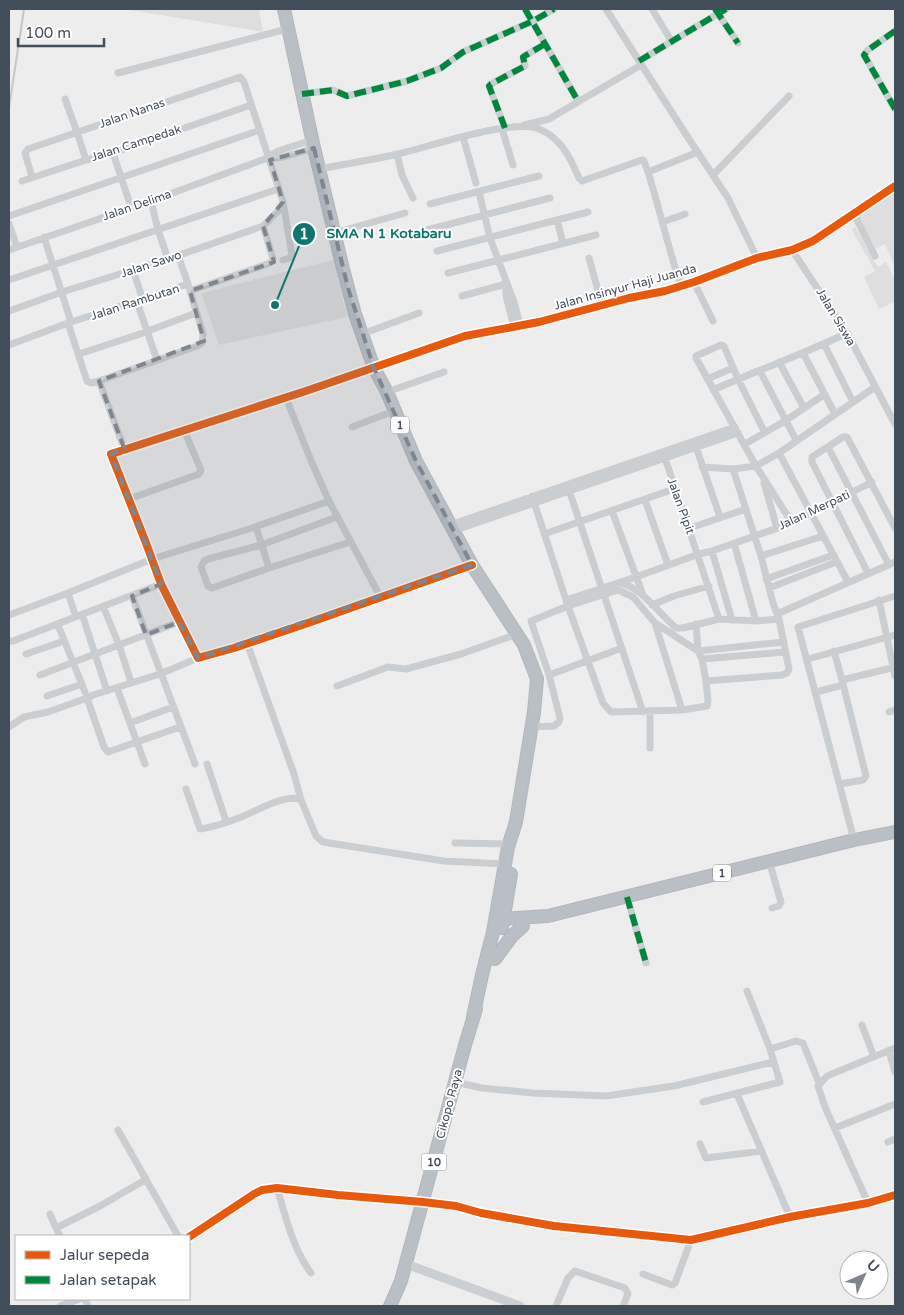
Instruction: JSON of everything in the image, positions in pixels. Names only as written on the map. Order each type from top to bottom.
[{"type":"highway","name":"1","points":[[284,9],[313,144],[348,288],[374,368],[387,392],[416,460],[451,528],[495,602],[518,634],[537,679],[532,727],[516,822],[515,848],[507,906]]},
{"type":"highway","name":"1","points":[[516,822],[505,864],[499,925],[524,922],[854,840],[895,832]]},
{"type":"highway","points":[[495,959],[524,922],[512,915],[507,906]]},
{"type":"highway","name":"10","points":[[499,925],[507,906]]},
{"type":"highway","name":"Cikopo Raya","points":[[473,1017],[495,959],[499,925]]},
{"type":"highway","name":"Cikopo Raya","points":[[394,1304],[402,1281],[473,1017],[482,975],[499,925]]},
{"type":"main road","points":[[406,1264],[520,1306]]},
{"type":"street","points":[[525,9],[578,101]]},
{"type":"street","points":[[302,94],[333,90],[347,96],[406,81],[441,68],[463,52],[533,21],[554,9]]},
{"type":"street","points":[[606,9],[732,206],[757,258]]},
{"type":"street","points":[[652,9],[672,42]]},
{"type":"street","points":[[319,169],[397,154],[463,137],[549,119],[640,63],[717,11],[726,9]]},
{"type":"street","points":[[717,11],[738,44]]},
{"type":"street","points":[[118,73],[287,29]]},
{"type":"street","points":[[895,31],[868,50],[864,55],[895,109]]},
{"type":"street","points":[[513,165],[489,88],[490,85],[525,66],[523,57],[545,44]]},
{"type":"street","name":"Jalan Nanas","points":[[32,177],[25,153],[26,150],[240,77],[244,82],[251,105]]},
{"type":"street","points":[[888,97],[895,93]]},
{"type":"street","points":[[713,175],[789,96]]},
{"type":"street","points":[[64,99],[86,160]]},
{"type":"street","points":[[251,105],[283,202],[292,256],[283,260]]},
{"type":"street","name":"Jalan Campedak","points":[[22,181],[112,153],[251,105]]},
{"type":"street","points":[[521,126],[540,130],[558,142],[566,152],[582,181],[642,160],[648,172],[663,222],[669,251],[681,286]]},
{"type":"street","points":[[9,216],[260,130]]},
{"type":"street","points":[[463,137],[476,182]]},
{"type":"street","name":"Jalan Delima","points":[[9,250],[151,202],[268,158],[313,144]]},
{"type":"street","points":[[648,172],[698,152]]},
{"type":"street","points":[[112,153],[132,207]]},
{"type":"street","points":[[397,154],[402,175],[413,198]]},
{"type":"street","points":[[430,204],[539,176]]},
{"type":"street","name":"Jalan Insinyur Haji Juanda","points":[[124,448],[286,398],[465,336],[517,326],[681,286],[757,258],[792,250],[813,241],[895,186]]},
{"type":"street","points":[[9,280],[278,189]]},
{"type":"street","points":[[479,192],[490,238],[507,285],[506,296],[517,326]]},
{"type":"street","points":[[427,230],[550,198]]},
{"type":"street","points":[[151,202],[168,259]]},
{"type":"street","name":"Jalan Sawo","points":[[9,311],[263,226],[278,211],[283,202]]},
{"type":"street","points":[[437,251],[588,212]]},
{"type":"street","points":[[334,232],[404,213]]},
{"type":"street","points":[[663,222],[684,214]]},
{"type":"street","points":[[854,214],[875,256]]},
{"type":"street","points":[[557,220],[563,243]]},
{"type":"street","points":[[9,224],[17,247]]},
{"type":"street","name":"Jalan Rambutan","points":[[9,345],[69,322],[270,264],[273,259],[263,226]]},
{"type":"street","points":[[448,273],[498,262],[596,235]]},
{"type":"street","points":[[44,237],[87,380],[91,383],[202,343],[204,334],[178,255]]},
{"type":"street","name":"Jalan Siswa","points":[[792,250],[848,333],[895,424]]},
{"type":"street","points":[[589,258],[602,306]]},
{"type":"street","points":[[132,270],[146,332],[157,360]]},
{"type":"street","points":[[694,282],[713,321]]},
{"type":"street","points":[[462,296],[507,285]]},
{"type":"street","points":[[79,354],[196,313]]},
{"type":"street","points":[[362,334],[419,313]]},
{"type":"street","points":[[713,390],[848,333]]},
{"type":"street","points":[[824,344],[854,402]]},
{"type":"street","points":[[764,432],[724,345],[698,354],[696,358],[713,390],[756,466],[792,523]]},
{"type":"street","points":[[803,353],[835,414]]},
{"type":"street","points":[[779,362],[804,408]]},
{"type":"street","points":[[707,379],[734,368]]},
{"type":"street","points":[[760,371],[796,440]]},
{"type":"street","points":[[387,392],[444,372]]},
{"type":"street","points":[[99,381],[124,448],[111,454],[161,584],[198,658]]},
{"type":"street","points":[[702,467],[733,469],[756,466],[875,387]]},
{"type":"street","points":[[745,444],[785,421],[825,394]]},
{"type":"street","points":[[286,398],[329,501],[381,598]]},
{"type":"street","points":[[352,427],[394,412]]},
{"type":"street","points":[[129,499],[199,474],[201,470],[184,430]]},
{"type":"street","points":[[451,528],[736,430]]},
{"type":"street","points":[[868,573],[812,461],[814,456],[843,437],[846,437],[872,482],[895,528]]},
{"type":"street","points":[[695,445],[720,517]]},
{"type":"street","points":[[619,582],[643,596],[676,628],[683,628],[719,619],[756,621],[778,616],[892,563],[828,447]]},
{"type":"street","points":[[779,452],[848,582]]},
{"type":"street","name":"Jalan Pipit","points":[[664,455],[719,619]]},
{"type":"street","points":[[706,680],[782,675],[787,673],[789,669],[778,616],[733,469]]},
{"type":"street","points":[[761,474],[777,528]]},
{"type":"street","name":"Jalan Merpati","points":[[549,675],[531,621],[567,603],[603,591],[619,582],[792,523],[872,482]]},
{"type":"street","points":[[568,488],[622,648],[647,712],[650,748]]},
{"type":"street","points":[[544,534],[674,489]]},
{"type":"street","points":[[533,500],[587,661],[607,709],[611,712],[647,712],[697,709],[707,706],[706,680],[702,659],[698,651],[696,624]]},
{"type":"street","points":[[645,500],[668,565]]},
{"type":"street","points":[[9,615],[152,559],[256,527],[329,501]]},
{"type":"street","points":[[690,528],[746,508]]},
{"type":"street","points":[[612,511],[643,596]]},
{"type":"street","points":[[338,517],[261,545],[204,561],[201,567],[208,586],[212,588],[350,542]]},
{"type":"street","points":[[256,527],[269,568]]},
{"type":"street","points":[[761,556],[823,536]]},
{"type":"street","points":[[734,543],[756,621]]},
{"type":"street","points":[[712,551],[732,620]]},
{"type":"street","points":[[766,579],[835,558]]},
{"type":"street","points":[[769,588],[835,558]]},
{"type":"street","points":[[47,696],[116,688],[160,674],[198,658],[381,598],[472,565]]},
{"type":"street","points":[[9,641],[14,641],[58,625],[161,584]]},
{"type":"street","points":[[652,605],[674,596],[709,586]]},
{"type":"street","points":[[603,591],[618,590],[633,597],[656,623],[698,651],[784,642]]},
{"type":"street","points":[[68,593],[96,654],[107,690]]},
{"type":"street","points":[[132,596],[172,707],[195,764]]},
{"type":"street","points":[[854,840],[808,659],[798,627],[895,596]]},
{"type":"street","points":[[879,600],[895,676]]},
{"type":"street","points":[[104,606],[131,682]]},
{"type":"street","points":[[40,675],[179,622]]},
{"type":"street","points":[[656,623],[682,710]]},
{"type":"street","points":[[58,625],[85,691],[92,718],[106,751],[110,752],[180,727]]},
{"type":"street","points":[[338,686],[388,667],[406,669],[461,654],[518,634]]},
{"type":"street","points":[[808,659],[895,635]]},
{"type":"street","points":[[26,654],[64,641]]},
{"type":"street","points":[[247,643],[294,774],[301,800],[316,836],[323,842],[437,860],[505,864]]},
{"type":"street","points":[[532,727],[554,726],[560,721],[549,675],[622,648]]},
{"type":"street","points":[[834,651],[866,776],[863,780],[840,784]]},
{"type":"street","points":[[702,659],[786,652]]},
{"type":"street","points":[[816,692],[842,682],[894,667]]},
{"type":"street","points":[[116,688],[145,764]]},
{"type":"street","points":[[9,727],[24,717],[48,712],[85,691]]},
{"type":"street","points":[[130,723],[172,707]]},
{"type":"street","points":[[207,764],[226,821]]},
{"type":"street","points":[[186,789],[198,828],[201,829],[240,818],[284,799],[297,798],[301,800]]},
{"type":"street","points":[[455,843],[509,844]]},
{"type":"street","points":[[769,861],[781,902],[779,906],[772,908]]},
{"type":"street","points":[[628,897],[646,964]]},
{"type":"street","points":[[703,1102],[779,1083],[780,1080],[770,1049],[747,991]]},
{"type":"street","points":[[862,1025],[874,1057]]},
{"type":"street","points":[[770,1049],[796,1041],[803,1043],[819,1083],[818,1090],[868,1203]]},
{"type":"street","points":[[819,1083],[826,1076],[892,1049],[895,1072]]},
{"type":"street","points":[[455,1082],[482,1088],[533,1093],[606,1096],[674,1086],[773,1062]]},
{"type":"street","points":[[737,1094],[790,1217]]},
{"type":"street","points":[[835,1128],[895,1104]]},
{"type":"street","points":[[118,1130],[177,1235]]},
{"type":"street","points":[[888,1142],[895,1139]]},
{"type":"street","points":[[700,1144],[706,1158],[762,1151]]},
{"type":"street","points":[[56,1228],[100,1206],[145,1180]]},
{"type":"street","points":[[277,1188],[295,1247],[311,1272]]},
{"type":"street","points":[[190,1235],[254,1194],[262,1190],[277,1188],[456,1206],[481,1214],[554,1226],[691,1240],[790,1217],[868,1203],[895,1195]]},
{"type":"street","points":[[50,1214],[60,1235]]},
{"type":"street","points":[[643,1274],[663,1283],[674,1284],[691,1240]]},
{"type":"street","points":[[556,1306],[568,1278],[575,1272],[625,1288],[628,1294],[623,1306]]},
{"type":"street","points":[[60,1306],[77,1300]]},
{"type":"highlighted area","points":[[314,148],[348,288],[374,368],[416,461],[472,565],[204,657],[198,658],[179,622],[146,635],[132,596],[161,584],[111,454],[124,448],[99,381],[204,341],[190,291],[274,262],[263,226],[283,202],[270,160]]},
{"type":"shaded area","points":[[124,9],[259,9],[263,32]]},
{"type":"shaded area","points":[[895,193],[895,267],[885,244],[875,249],[856,213]]},
{"type":"shaded area","points":[[855,227],[878,267],[886,262],[895,280],[895,302],[879,309],[864,277],[875,271],[852,230]]},
{"type":"shaded area","points":[[333,260],[347,317],[219,345],[201,293]]},
{"type":"railway","points":[[9,108],[24,9]]},
{"type":"marked path","points":[[525,9],[578,101]]},
{"type":"marked path","points":[[302,94],[333,90],[347,96],[407,81],[441,68],[463,52],[533,21],[554,9]]},
{"type":"marked path","points":[[715,9],[738,43]]},
{"type":"marked path","points":[[639,61],[726,9]]},
{"type":"marked path","points":[[895,31],[868,50],[864,55],[895,109]]},
{"type":"marked path","points":[[505,128],[489,86],[525,66],[523,57],[545,44]]},
{"type":"marked path","points":[[627,897],[646,963]]},
{"type":"cycle path","points":[[472,565],[308,623],[198,658],[161,584],[111,454],[306,391],[465,336],[539,322],[629,298],[665,291],[757,258],[792,250],[813,241],[895,186]]},
{"type":"cycle path","points":[[190,1236],[254,1194],[262,1190],[277,1188],[456,1206],[481,1213],[554,1226],[691,1240],[790,1217],[868,1203],[895,1195]]},
{"type":"place","name":"SMA N 1 Kotabaru","points":[[275,305]]}]
